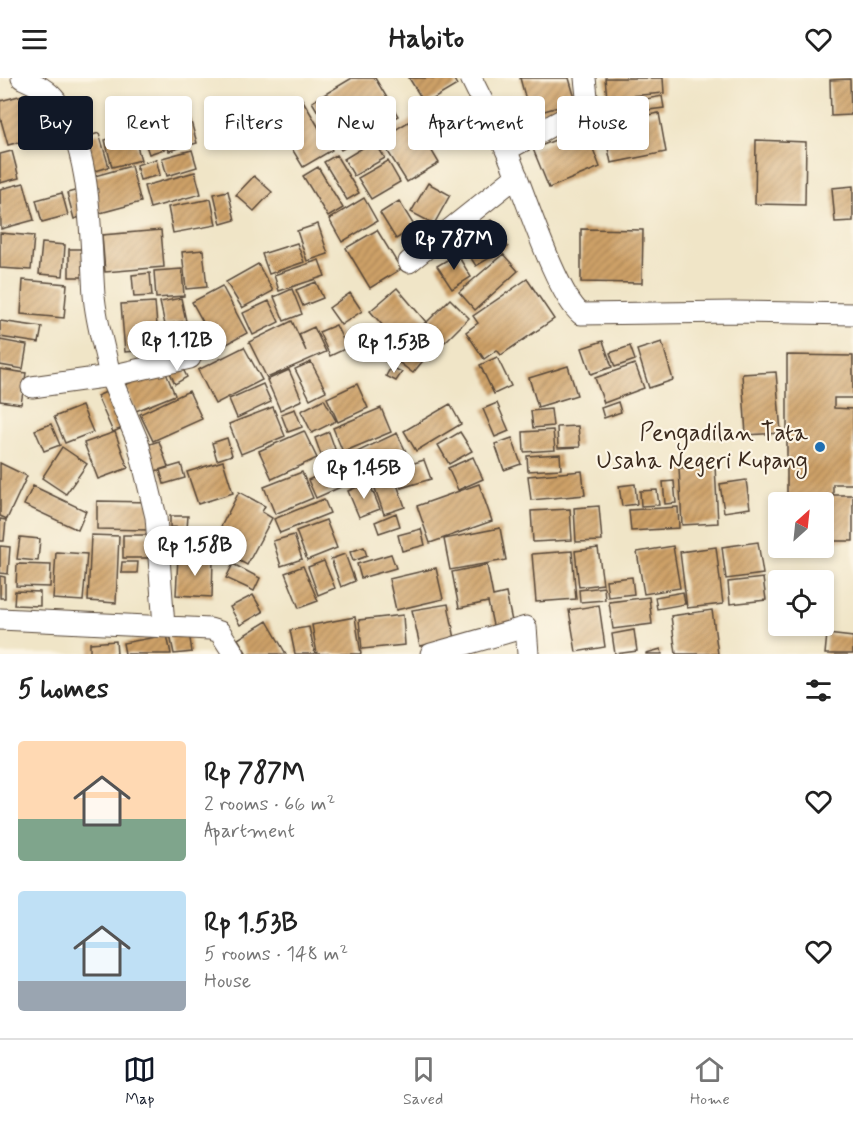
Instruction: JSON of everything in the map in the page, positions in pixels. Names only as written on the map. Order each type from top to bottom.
[{"type":"street","points":[[22,78],[39,86],[54,99],[68,119],[76,145],[90,209],[94,298],[110,376],[138,442],[156,517],[164,626]]},
{"type":"street","points":[[471,78],[480,96]]},
{"type":"street","points":[[545,129],[588,106],[585,78]]},
{"type":"street","points":[[506,150],[559,280],[573,307],[581,314],[734,312],[853,314]]},
{"type":"street","points":[[409,262],[517,176]]},
{"type":"street","points":[[32,387],[110,376],[190,358]]},
{"type":"street","points":[[0,619],[164,626],[220,632],[234,654]]},
{"type":"street","points":[[431,654],[526,627],[528,654]]},
{"type":"building","points":[[352,78],[375,78],[386,96],[322,96]]},
{"type":"building","points":[[409,78],[453,78],[457,85],[438,96],[420,96]]},
{"type":"building","points":[[520,78],[569,78],[574,96],[557,96],[557,107],[545,111],[545,96],[525,96]]},
{"type":"building","points":[[605,78],[663,78],[664,93],[607,96]]},
{"type":"building","points":[[850,79],[851,115],[831,116],[830,80]]},
{"type":"building","points":[[34,92],[35,96],[19,96]]},
{"type":"building","points":[[18,96],[18,142],[8,145],[0,117],[0,101]]},
{"type":"building","points":[[662,96],[664,108],[649,110],[649,98]]},
{"type":"building","points":[[304,102],[316,123],[316,150],[332,150],[303,167],[293,150],[304,150]]},
{"type":"building","points":[[659,113],[666,152],[611,163],[608,150],[649,150],[649,115]]},
{"type":"building","points":[[408,122],[408,150],[431,150],[439,163],[407,182],[387,150],[396,150],[396,129]]},
{"type":"building","points":[[192,125],[197,143],[192,144]]},
{"type":"building","points":[[99,133],[109,167],[92,172],[86,150],[93,150],[93,135]]},
{"type":"building","points":[[557,139],[557,150],[593,150],[600,167],[549,188],[533,150],[545,150],[545,144]]},
{"type":"building","points":[[756,140],[806,142],[805,205],[755,204]]},
{"type":"building","points":[[108,150],[138,150],[141,160],[112,167]]},
{"type":"building","points":[[148,150],[161,150],[149,154]]},
{"type":"building","points":[[192,150],[197,167],[167,176],[162,158]]},
{"type":"building","points":[[359,150],[380,150],[385,158],[354,176],[344,159]]},
{"type":"building","points":[[12,151],[19,178],[0,183],[0,154]]},
{"type":"building","points":[[336,155],[359,193],[347,200],[324,162]]},
{"type":"building","points":[[156,159],[160,175],[140,180],[136,165]]},
{"type":"building","points":[[388,161],[400,182],[371,199],[358,178]]},
{"type":"building","points":[[131,166],[141,202],[100,213],[91,177]]},
{"type":"building","points":[[318,167],[343,208],[328,217],[303,176]]},
{"type":"building","points":[[195,172],[201,194],[150,208],[144,186]]},
{"type":"building","points":[[254,176],[272,192],[254,211],[236,195]]},
{"type":"building","points":[[24,183],[34,220],[1,229],[0,189]]},
{"type":"building","points":[[428,183],[450,195],[434,224],[411,212]]},
{"type":"building","points":[[853,186],[853,221],[835,222],[832,188]]},
{"type":"building","points":[[82,189],[89,214],[74,219],[67,193]]},
{"type":"building","points":[[228,191],[235,220],[221,224],[214,194]]},
{"type":"building","points":[[62,193],[68,215],[42,222],[36,200]]},
{"type":"building","points":[[364,198],[377,221],[342,242],[329,219]]},
{"type":"building","points":[[211,199],[216,225],[173,233],[168,207]]},
{"type":"building","points":[[399,201],[415,227],[396,239],[380,213]]},
{"type":"building","points":[[491,220],[508,247],[476,266],[459,239]]},
{"type":"building","points":[[318,224],[328,254],[307,261],[297,231]]},
{"type":"building","points":[[581,229],[643,230],[642,283],[581,282]]},
{"type":"building","points":[[161,230],[164,267],[105,272],[102,235]]},
{"type":"building","points":[[377,230],[401,269],[370,288],[346,248]]},
{"type":"building","points":[[0,233],[34,236],[31,270],[0,268]]},
{"type":"building","points":[[42,243],[65,245],[63,276],[39,274]]},
{"type":"building","points":[[297,243],[304,262],[269,274],[262,254]]},
{"type":"building","points":[[69,249],[89,249],[89,277],[69,277]]},
{"type":"building","points":[[203,250],[207,287],[186,289],[182,252]]},
{"type":"building","points":[[457,254],[471,277],[452,289],[437,266]]},
{"type":"building","points":[[503,254],[518,271],[475,310],[459,292]]},
{"type":"building","points":[[319,260],[325,276],[279,291],[274,275]]},
{"type":"building","points":[[258,264],[273,291],[242,308],[226,282]]},
{"type":"building","points":[[182,269],[184,296],[156,298],[154,271]]},
{"type":"building","points":[[150,273],[152,296],[134,297],[132,275]]},
{"type":"building","points":[[527,279],[554,319],[501,355],[497,350],[484,359],[466,332],[478,323],[473,316]]},
{"type":"building","points":[[23,280],[67,284],[64,318],[21,314]]},
{"type":"building","points":[[316,282],[323,298],[303,306],[296,290]]},
{"type":"building","points":[[222,286],[247,333],[218,349],[192,302]]},
{"type":"building","points":[[397,288],[426,322],[399,344],[370,311]]},
{"type":"building","points":[[292,289],[302,314],[284,321],[274,297]]},
{"type":"building","points":[[350,293],[362,311],[341,325],[329,308]]},
{"type":"building","points":[[181,298],[186,321],[165,325],[160,302]]},
{"type":"building","points":[[450,299],[469,318],[445,342],[426,323]]},
{"type":"building","points":[[269,301],[279,322],[253,335],[243,313]]},
{"type":"building","points":[[155,302],[159,349],[125,352],[121,304]]},
{"type":"building","points":[[0,321],[42,327],[39,343],[0,337]]},
{"type":"building","points":[[292,321],[306,351],[299,334],[314,327],[326,352],[267,378],[249,342]]},
{"type":"building","points":[[336,325],[347,348],[330,356],[319,332]]},
{"type":"building","points":[[422,327],[439,341],[413,373],[396,360]]},
{"type":"building","points":[[385,336],[397,352],[385,361],[373,345]]},
{"type":"building","points":[[0,340],[27,345],[23,369],[0,365]]},
{"type":"building","points":[[603,341],[612,367],[591,374],[582,348]]},
{"type":"building","points":[[662,342],[673,380],[649,388],[637,350]]},
{"type":"building","points":[[630,346],[635,360],[615,367],[610,353]]},
{"type":"building","points":[[244,347],[262,380],[215,404],[198,370]]},
{"type":"building","name":"Pengadilan Tata Usaha Negeri Kupang","points":[[787,355],[853,356],[853,398],[834,398],[834,408],[853,409],[853,484],[833,484],[833,492],[787,492]]},
{"type":"building","points":[[497,357],[511,386],[494,394],[480,365]]},
{"type":"building","points":[[179,361],[187,377],[175,384],[167,366]]},
{"type":"building","points":[[311,362],[326,391],[310,399],[295,369]]},
{"type":"building","points":[[635,364],[644,388],[604,403],[595,378]]},
{"type":"building","points":[[568,366],[577,395],[538,407],[529,378]]},
{"type":"building","points":[[391,367],[402,372],[396,381],[386,376]]},
{"type":"building","points":[[164,368],[175,395],[136,411],[125,385]]},
{"type":"building","points":[[0,369],[26,373],[21,404],[0,401]]},
{"type":"building","points":[[289,370],[302,400],[280,410],[267,380]]},
{"type":"building","points":[[776,372],[781,433],[746,435],[742,374]]},
{"type":"building","points":[[263,384],[271,402],[237,418],[229,399]]},
{"type":"building","points":[[357,384],[368,408],[338,422],[327,398]]},
{"type":"building","points":[[113,389],[129,425],[113,432],[97,396]]},
{"type":"building","points":[[189,391],[202,419],[153,441],[140,414]]},
{"type":"building","points":[[324,399],[336,421],[312,433],[301,411]]},
{"type":"building","points":[[618,402],[621,412],[604,418],[601,408]]},
{"type":"building","points":[[497,403],[509,431],[495,437],[483,409]]},
{"type":"building","points":[[450,404],[461,424],[416,451],[404,431]]},
{"type":"building","points":[[82,406],[93,432],[65,443],[54,417]]},
{"type":"building","points":[[273,407],[285,436],[241,454],[229,424]]},
{"type":"building","points":[[381,408],[391,432],[343,452],[333,428]]},
{"type":"building","points":[[295,409],[302,427],[288,432],[281,414]]},
{"type":"building","points":[[551,409],[553,426],[533,428],[531,411]]},
{"type":"building","points":[[51,424],[60,445],[44,451],[35,430]]},
{"type":"building","points":[[578,426],[580,447],[558,448],[557,427]]},
{"type":"building","points":[[553,430],[555,450],[524,452],[523,432]]},
{"type":"building","points":[[304,431],[317,458],[272,479],[259,451]]},
{"type":"building","points":[[115,432],[128,468],[98,479],[84,443]]},
{"type":"building","points":[[329,432],[335,449],[321,455],[315,438]]},
{"type":"building","points":[[460,432],[472,451],[449,464],[438,445]]},
{"type":"building","points":[[397,433],[408,456],[351,483],[340,460]]},
{"type":"building","points":[[227,438],[232,455],[217,460],[212,443]]},
{"type":"building","points":[[512,438],[521,464],[504,470],[495,444]]},
{"type":"building","points":[[159,441],[168,467],[152,472],[144,446]]},
{"type":"building","points":[[62,447],[87,464],[66,494],[42,478]]},
{"type":"building","points":[[560,454],[561,469],[528,471],[527,456]]},
{"type":"building","points":[[473,457],[483,479],[458,490],[448,468]]},
{"type":"building","points":[[424,460],[431,479],[401,488],[395,469]]},
{"type":"building","points":[[223,461],[233,493],[198,504],[187,472]]},
{"type":"building","points":[[0,463],[27,476],[7,519],[0,516]]},
{"type":"building","points":[[181,464],[185,478],[164,484],[160,470]]},
{"type":"building","points":[[715,466],[718,523],[682,525],[679,468]]},
{"type":"building","points":[[338,467],[345,485],[316,498],[308,480]]},
{"type":"building","points":[[582,471],[585,495],[531,500],[528,476]]},
{"type":"building","points":[[302,472],[313,498],[275,514],[264,487]]},
{"type":"building","points":[[393,473],[405,507],[384,514],[372,480]]},
{"type":"building","points":[[746,480],[750,508],[724,512],[720,484]]},
{"type":"building","points":[[674,481],[676,503],[665,504],[663,482]]},
{"type":"building","points":[[369,482],[380,509],[359,517],[348,491]]},
{"type":"building","points":[[479,484],[492,521],[430,543],[417,506]]},
{"type":"building","points":[[635,484],[637,504],[622,506],[619,486]]},
{"type":"building","points":[[33,486],[86,511],[78,530],[24,505]]},
{"type":"building","points":[[657,490],[659,505],[641,506],[640,491]]},
{"type":"building","points":[[239,492],[265,506],[262,512],[272,518],[247,565],[227,554],[230,549],[214,540]]},
{"type":"building","name":"Pengadilan Tata Usaha Negeri Kupang","points":[[834,495],[853,495],[853,541],[834,541]]},
{"type":"building","points":[[324,499],[330,513],[280,533],[274,519]]},
{"type":"building","points":[[97,501],[150,502],[149,530],[97,529]]},
{"type":"building","points":[[599,506],[602,541],[576,542],[574,508]]},
{"type":"building","points":[[678,507],[679,528],[631,531],[629,510]]},
{"type":"building","points":[[570,509],[572,540],[533,542],[531,511]]},
{"type":"building","points":[[396,513],[400,526],[379,533],[375,522]]},
{"type":"building","points":[[170,516],[188,516],[187,528],[170,527]]},
{"type":"building","points":[[0,519],[6,520],[4,541],[0,541]]},
{"type":"building","points":[[326,520],[337,548],[307,560],[296,531]]},
{"type":"building","points":[[500,528],[506,560],[450,570],[444,539]]},
{"type":"building","points":[[421,529],[425,545],[402,551],[398,535]]},
{"type":"building","points":[[91,535],[119,536],[116,603],[88,601]]},
{"type":"building","points":[[123,535],[149,535],[150,558],[123,558]]},
{"type":"building","points":[[294,535],[302,559],[281,566],[273,541]]},
{"type":"building","points":[[20,537],[40,539],[38,561],[17,559]]},
{"type":"building","points":[[758,542],[763,574],[726,579],[722,547]]},
{"type":"building","points":[[0,546],[10,547],[8,574],[0,573]]},
{"type":"building","points":[[673,546],[680,588],[644,594],[637,552]]},
{"type":"building","points":[[364,547],[367,556],[353,561],[350,552]]},
{"type":"building","points":[[716,547],[723,604],[687,608],[680,552]]},
{"type":"building","points":[[598,548],[603,584],[579,587],[575,551]]},
{"type":"building","points":[[572,551],[576,599],[536,602],[532,554]]},
{"type":"building","points":[[56,552],[87,554],[83,601],[53,599]]},
{"type":"building","points":[[345,554],[355,581],[341,587],[331,559]]},
{"type":"building","points":[[391,554],[396,568],[361,578],[357,564]]},
{"type":"building","points":[[178,557],[213,559],[212,597],[176,595]]},
{"type":"building","points":[[324,561],[335,588],[318,595],[308,567]]},
{"type":"building","points":[[122,562],[138,562],[137,573],[121,573]]},
{"type":"building","points":[[17,564],[51,565],[50,587],[16,586]]},
{"type":"building","points":[[233,564],[260,578],[254,591],[226,578]]},
{"type":"building","points":[[487,565],[493,596],[506,593],[513,626],[494,630],[488,602],[459,608],[452,572]]},
{"type":"building","points":[[303,566],[318,601],[299,608],[285,573]]},
{"type":"building","points":[[436,568],[443,599],[396,610],[389,579]]},
{"type":"building","points":[[0,576],[5,577],[5,598],[0,598]]},
{"type":"building","points":[[632,577],[634,594],[608,597],[606,580]]},
{"type":"building","points":[[763,578],[766,600],[730,604],[728,582]]},
{"type":"building","points":[[604,587],[605,600],[580,602],[579,590]]},
{"type":"building","points":[[15,591],[40,592],[40,606],[14,605]]},
{"type":"building","points":[[683,592],[685,604],[657,609],[655,597]]},
{"type":"building","points":[[253,595],[263,612],[240,625],[230,607]]},
{"type":"building","points":[[649,597],[652,624],[613,629],[609,602]]},
{"type":"building","points":[[448,604],[455,639],[420,646],[412,610]]},
{"type":"building","points":[[599,605],[605,647],[576,652],[569,610]]},
{"type":"building","points":[[712,610],[718,654],[676,654],[671,616]]},
{"type":"building","points":[[403,615],[405,645],[362,649],[359,620]]},
{"type":"building","points":[[355,617],[361,654],[317,654],[312,625]]},
{"type":"building","points":[[267,621],[286,654],[247,654],[238,639]]},
{"type":"building","points":[[309,627],[315,654],[295,654],[290,630]]},
{"type":"building","points":[[634,630],[637,651],[615,654],[612,634]]},
{"type":"building","points":[[189,632],[192,652],[174,654],[170,635]]},
{"type":"building","points":[[167,635],[171,654],[125,654],[123,643]]},
{"type":"building","points":[[827,636],[853,637],[853,654],[825,654]]},
{"type":"building","points":[[116,641],[117,654],[90,654],[90,643]]},
{"type":"building","points":[[661,649],[662,654],[646,654],[646,653]]},
{"type":"place","name":"Pengadilan Tata Usaha Negeri Kupang","points":[[820,447]]}]
